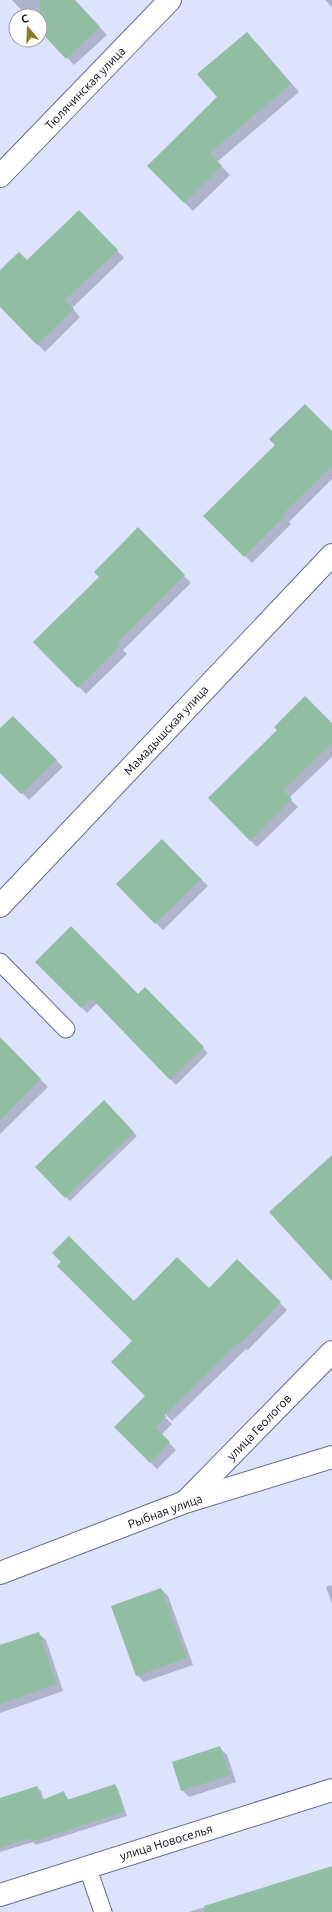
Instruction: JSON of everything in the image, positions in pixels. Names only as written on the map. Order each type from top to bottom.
[{"type":"street","name":"Тюлячинская улица","points":[[0,176],[170,0]]},
{"type":"street","name":"Мамадышская улица","points":[[0,906],[332,554]]},
{"type":"street","name":"улица Геологов","points":[[185,1502],[332,1352]]},
{"type":"street","name":"Рыбная улица","points":[[0,1573],[185,1502],[332,1457]]},
{"type":"street","name":"улица Новоселья","points":[[0,1895],[87,1866],[332,1790]]},
{"type":"lane","points":[[0,962],[66,1030]]},
{"type":"lane","points":[[87,1866],[103,1912]]},
{"type":"building","points":[[40,0],[75,0],[100,27],[66,59],[48,40],[48,8],[40,8]]},
{"type":"building","points":[[247,32],[291,84],[210,153],[222,166],[184,203],[147,166],[217,97],[197,74]]},
{"type":"building","points":[[79,210],[118,250],[65,300],[74,309],[37,345],[0,307],[0,270],[19,252],[27,260]]},
{"type":"building","points":[[305,404],[332,431],[332,466],[283,514],[285,516],[244,557],[203,516],[275,445],[269,439]]},
{"type":"building","points":[[138,527],[185,575],[117,643],[120,646],[78,688],[33,642],[99,577],[94,572]]},
{"type":"building","points":[[305,696],[332,723],[332,743],[283,791],[292,799],[250,841],[208,798],[277,730],[274,727]]},
{"type":"building","points":[[13,716],[57,760],[21,794],[0,773],[0,728]]},
{"type":"building","points":[[162,839],[201,879],[155,924],[116,884]]},
{"type":"building","points":[[71,926],[138,994],[145,987],[204,1047],[170,1080],[91,998],[81,1008],[35,962]]},
{"type":"building","points":[[0,1037],[41,1079],[0,1121]]},
{"type":"building","points":[[104,1100],[134,1132],[65,1198],[35,1167]]},
{"type":"building","points":[[332,1155],[332,1281],[269,1212]]},
{"type":"building","points":[[69,1236],[134,1301],[177,1257],[209,1288],[237,1259],[281,1302],[240,1344],[239,1342],[165,1415],[166,1417],[155,1427],[170,1442],[150,1463],[114,1427],[145,1396],[111,1362],[132,1341],[57,1266],[61,1262],[52,1253]]},
{"type":"building","points":[[161,1588],[187,1658],[136,1676],[111,1606]]},
{"type":"building","points":[[39,1632],[57,1684],[0,1704],[0,1645]]},
{"type":"building","points":[[220,1746],[230,1775],[181,1791],[172,1762]]},
{"type":"building","points":[[115,1784],[124,1812],[31,1842],[30,1838],[0,1848],[0,1798],[37,1786],[42,1800],[64,1791],[67,1800]]},
{"type":"building","points":[[332,1866],[332,1912],[205,1912],[204,1906]]}]
